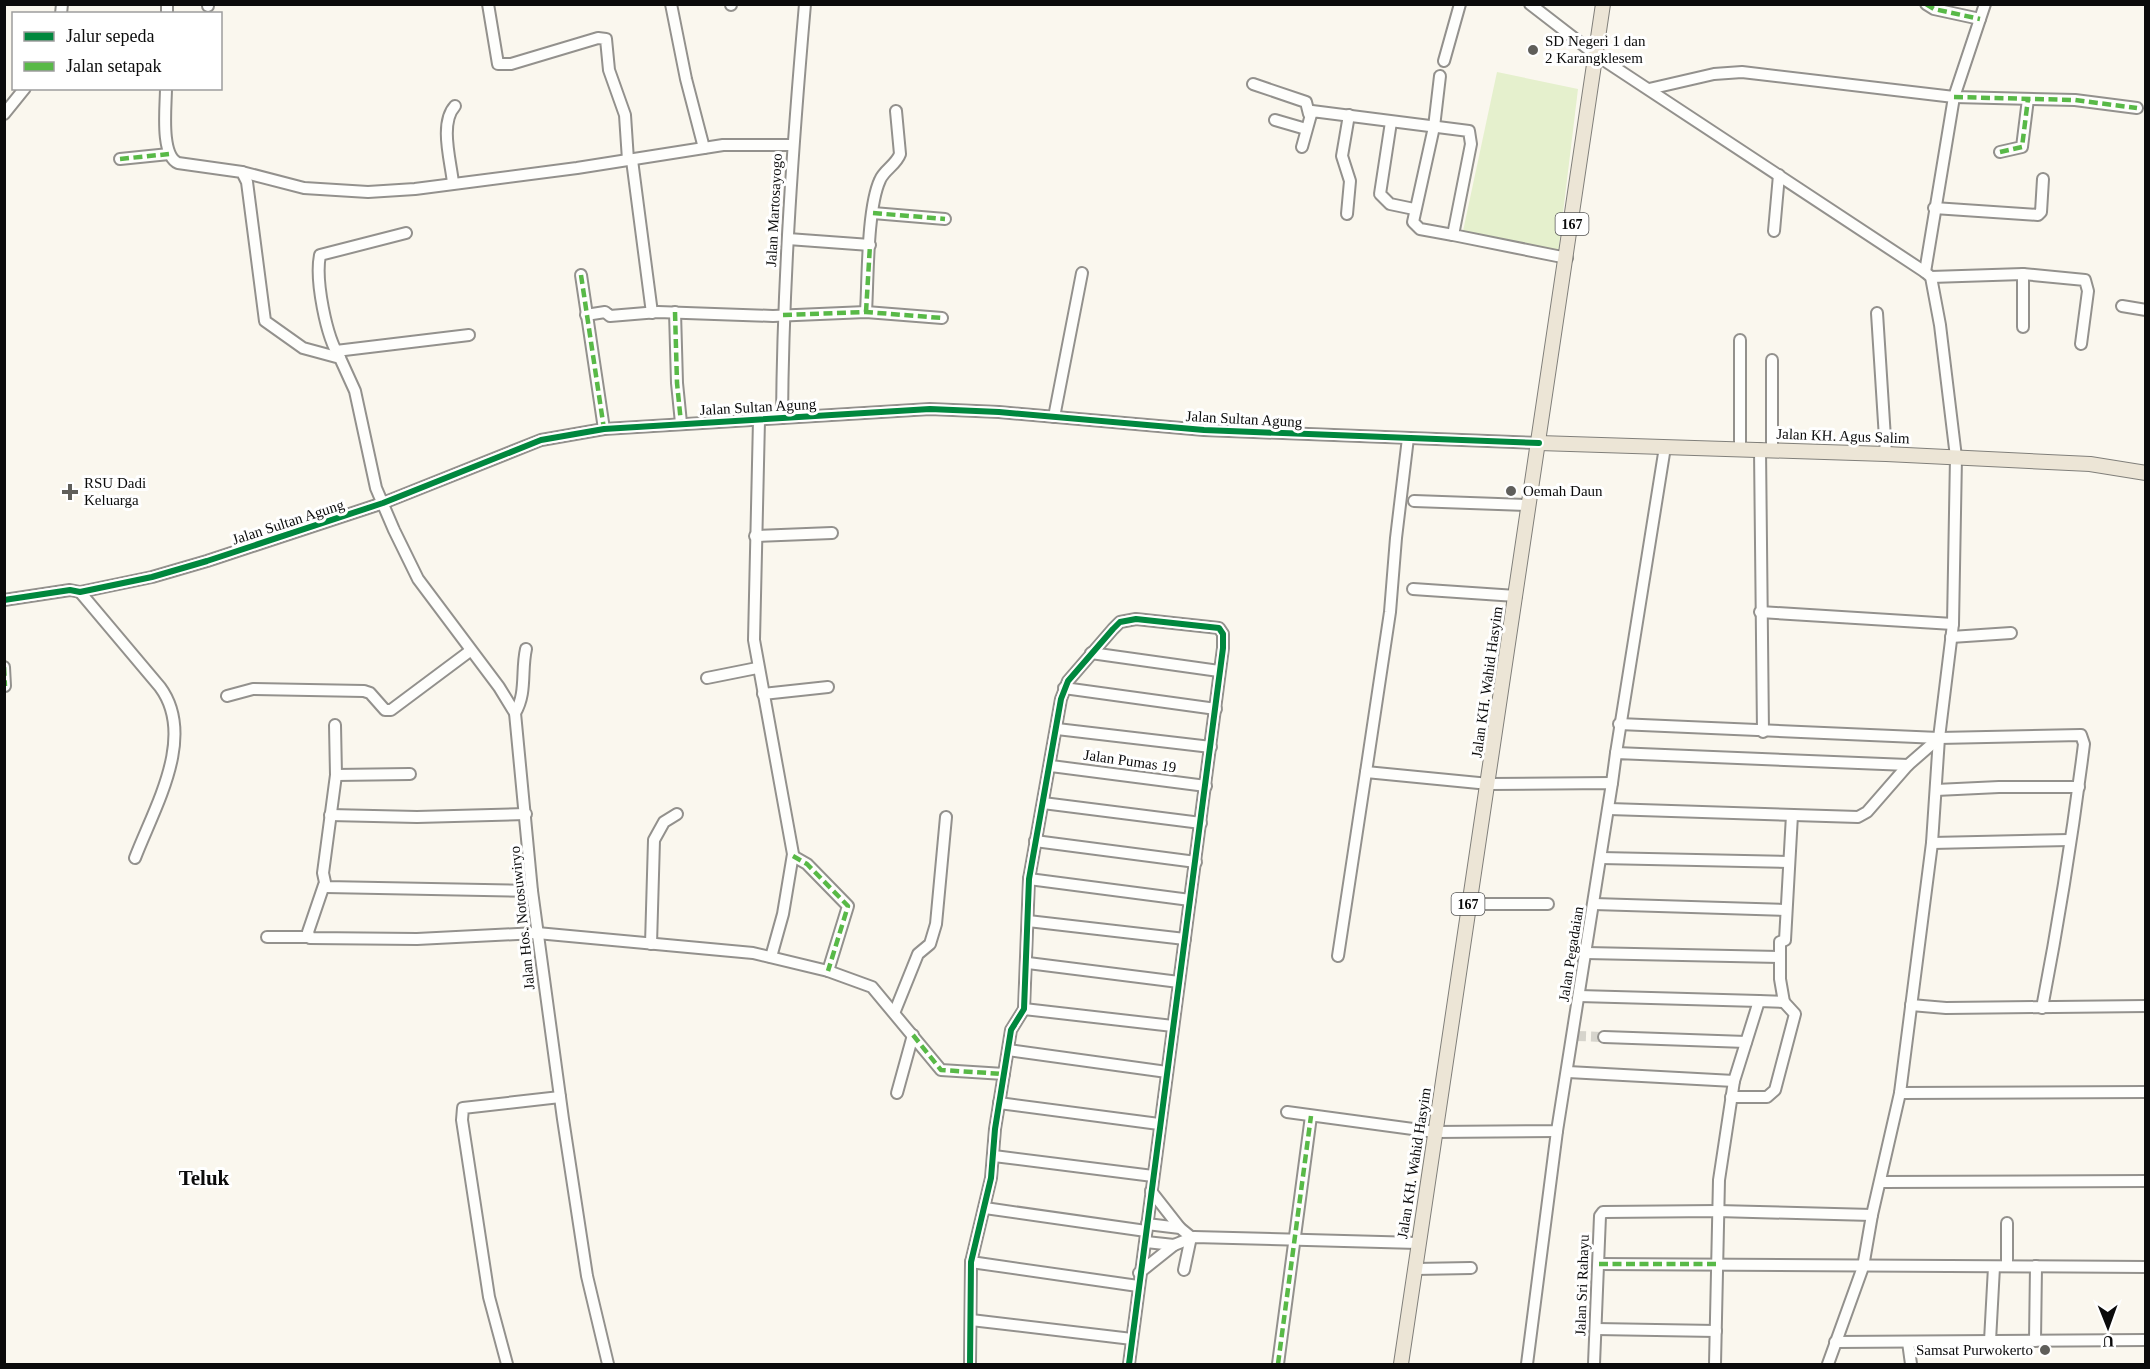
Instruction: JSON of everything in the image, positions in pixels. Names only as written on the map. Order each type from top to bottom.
[{"type":"main road","name":"Jalan KH. Wahid Hasyim","points":[[1401,1365],[1603,4]]},
{"type":"main road","name":"Jalan KH. Agus Salim","points":[[1539,443],[1956,457],[2090,464],[2145,472]]},
{"type":"street","points":[[488,4],[496,63],[498,64],[511,64],[598,38],[606,39],[609,70],[625,115],[652,313]]},
{"type":"street","points":[[671,4],[691,102],[704,148]]},
{"type":"street","name":"Jalan Martosayogo","points":[[782,418],[783,315],[792,145],[805,4]]},
{"type":"street","points":[[1444,61],[1460,4]]},
{"type":"street","points":[[1530,4],[1596,55],[1928,274],[2023,274],[2085,280],[2088,291],[2081,344]]},
{"type":"street","points":[[1926,4],[1934,9],[1980,19]]},
{"type":"street","points":[[1828,1365],[1863,1267],[1891,1125],[1900,1093],[1932,843],[1939,742],[1953,624],[1956,457],[1928,274],[1934,208],[1954,98],[1985,4]]},
{"type":"street","points":[[1649,89],[1714,74],[1742,72],[1954,98],[2075,100],[2138,108]]},
{"type":"street","points":[[1440,76],[1434,127],[1414,209],[1413,222],[1416,226],[1453,235],[1567,258]]},
{"type":"street","points":[[1253,84],[1306,102],[1309,114],[1302,147]]},
{"type":"street","points":[[4,114],[23,90]]},
{"type":"street","points":[[166,90],[166,142],[173,161],[242,172],[286,184],[350,193],[415,189],[704,148],[750,144],[792,145]]},
{"type":"street","points":[[2000,152],[2022,147],[2028,99]]},
{"type":"street","points":[[453,183],[448,128],[450,111],[455,106]]},
{"type":"street","points":[[866,312],[873,213],[880,179],[900,154],[896,111]]},
{"type":"street","points":[[1309,114],[1317,111],[1466,130],[1472,135],[1453,235]]},
{"type":"street","points":[[1347,214],[1350,181],[1341,156],[1349,115]]},
{"type":"street","points":[[1275,120],[1306,129]]},
{"type":"street","points":[[1391,122],[1380,194],[1390,204],[1414,209]]},
{"type":"street","points":[[120,159],[169,154]]},
{"type":"street","points":[[242,172],[247,183],[265,321],[303,348],[338,355],[469,335]]},
{"type":"street","points":[[1774,231],[1779,175]]},
{"type":"street","points":[[1934,208],[2038,215],[2042,212],[2043,179]]},
{"type":"street","points":[[873,213],[945,219]]},
{"type":"street","name":"Jalan Hos. Notosuwiryo","points":[[406,232],[320,255],[320,283],[330,337],[355,392],[376,488],[383,504],[418,579],[470,651],[500,687],[515,713],[532,891],[560,1097],[587,1276],[608,1365]]},
{"type":"street","points":[[788,239],[870,245]]},
{"type":"street","points":[[1054,417],[1082,273]]},
{"type":"street","points":[[2023,274],[2023,327]]},
{"type":"street","points":[[581,275],[604,429]]},
{"type":"street","points":[[2122,306],[2145,310]]},
{"type":"street","points":[[586,315],[605,312],[610,316],[675,312],[783,315],[866,312],[942,318]]},
{"type":"street","points":[[675,312],[677,383],[681,423]]},
{"type":"street","points":[[1877,313],[1886,454]]},
{"type":"street","points":[[1740,340],[1740,448]]},
{"type":"street","points":[[1763,732],[1760,612],[1772,360]]},
{"type":"street","name":"Jalan Sultan Agung","points":[[4,600],[70,590],[80,592],[163,574],[383,504],[541,440],[604,429],[930,409],[1204,430],[1539,443]]},
{"type":"street","points":[[759,420],[754,640],[757,668],[793,856],[783,914],[771,957]]},
{"type":"street","points":[[1338,956],[1390,612],[1408,438]]},
{"type":"street","name":"Jalan Pegadaian","points":[[1527,1365],[1557,1131],[1575,1036],[1579,996],[1609,809],[1619,724],[1665,447]]},
{"type":"street","points":[[1414,501],[1528,505]]},
{"type":"street","points":[[755,536],[832,533]]},
{"type":"street","points":[[1413,589],[1516,596]]},
{"type":"street","points":[[80,592],[160,687],[169,699],[172,710],[174,744],[170,768],[135,858]]},
{"type":"street","points":[[1760,612],[1953,624]]},
{"type":"street","points":[[970,1365],[971,1262],[985,1208],[1011,1030],[1024,1009],[1028,963],[1029,879],[1064,688],[1091,654],[1124,620],[1214,627],[1221,630],[1222,634],[1216,709],[1159,1124],[1129,1365]]},
{"type":"street","points":[[1951,637],[2011,633]]},
{"type":"street","points":[[515,713],[523,695],[523,664],[526,649]]},
{"type":"street","points":[[227,696],[253,689],[364,691],[370,693],[385,710],[391,710],[470,651]]},
{"type":"street","points":[[1091,654],[1219,671]]},
{"type":"street","points":[[4,667],[5,686]]},
{"type":"street","points":[[707,678],[757,668]]},
{"type":"street","points":[[763,694],[828,687]]},
{"type":"street","points":[[1064,688],[1216,709]]},
{"type":"street","points":[[308,937],[324,885],[336,775],[335,724]]},
{"type":"street","points":[[1619,724],[1939,742],[2081,735],[2084,744],[2079,787],[2069,840],[2062,903],[2042,1008]]},
{"type":"street","points":[[1057,729],[1211,747]]},
{"type":"street","points":[[1609,809],[1850,817],[1863,815],[1908,765],[1939,742]]},
{"type":"street","points":[[1616,753],[1908,765]]},
{"type":"street","name":"Jalan Pumas 19","points":[[1051,766],[1206,786]]},
{"type":"street","points":[[1366,772],[1489,784],[1612,783]]},
{"type":"street","points":[[336,775],[410,774]]},
{"type":"street","points":[[1936,790],[2079,787]]},
{"type":"street","points":[[1043,803],[1201,823]]},
{"type":"street","points":[[330,815],[417,817],[526,814]]},
{"type":"street","points":[[651,944],[654,840],[664,822],[677,814]]},
{"type":"street","points":[[1731,1097],[1767,1097],[1775,1090],[1795,1014],[1784,1002],[1779,957],[1780,942],[1785,940],[1792,814]]},
{"type":"street","points":[[895,1011],[918,954],[930,944],[936,924],[946,817]]},
{"type":"street","points":[[1932,843],[2069,840]]},
{"type":"street","points":[[1035,841],[1196,862]]},
{"type":"street","points":[[793,856],[807,864],[848,906],[828,971]]},
{"type":"street","points":[[1601,858],[1789,862]]},
{"type":"street","points":[[1029,879],[1190,900]]},
{"type":"street","points":[[324,885],[332,889],[532,891]]},
{"type":"street","points":[[1468,904],[1548,904]]},
{"type":"street","points":[[1594,904],[1786,910]]},
{"type":"street","points":[[1028,921],[1185,939]]},
{"type":"street","points":[[267,937],[417,939],[537,933],[743,951],[828,971],[872,987],[895,1011],[941,1070],[1004,1074]]},
{"type":"street","points":[[1586,953],[1779,957]]},
{"type":"street","points":[[1028,963],[1179,982]]},
{"type":"street","points":[[1579,996],[1784,1002]]},
{"type":"street","points":[[1715,1365],[1717,1211],[1731,1097],[1760,1000]]},
{"type":"street","points":[[1911,1005],[2042,1008],[2145,1006]]},
{"type":"street","points":[[1024,1009],[1173,1026]]},
{"type":"street","points":[[897,1093],[913,1035]]},
{"type":"street","points":[[1604,1037],[1746,1042]]},
{"type":"street","points":[[1008,1050],[1167,1072]]},
{"type":"street","points":[[1568,1072],[1734,1081]]},
{"type":"street","points":[[1900,1093],[2145,1092]]},
{"type":"street","points":[[507,1365],[489,1297],[462,1120],[463,1108],[560,1097]]},
{"type":"street","points":[[999,1103],[1159,1124]]},
{"type":"street","points":[[1287,1112],[1435,1132],[1557,1131]]},
{"type":"street","points":[[1278,1365],[1311,1116]]},
{"type":"street","points":[[993,1156],[1153,1176]]},
{"type":"street","points":[[1881,1182],[2145,1181]]},
{"type":"street","points":[[1151,1191],[1180,1228],[1191,1237]]},
{"type":"street","points":[[985,1208],[1147,1228],[1180,1228]]},
{"type":"street","points":[[1717,1211],[1872,1215]]},
{"type":"street","name":"Jalan Sri Rahayu","points":[[1594,1365],[1600,1216],[1607,1212],[1717,1211]]},
{"type":"street","points":[[2007,1223],[2007,1266]]},
{"type":"street","points":[[1184,1270],[1191,1237]]},
{"type":"street","points":[[1140,1273],[1174,1245],[1191,1237],[1418,1243]]},
{"type":"street","points":[[1146,1242],[1174,1245]]},
{"type":"street","points":[[971,1262],[1138,1286]]},
{"type":"street","points":[[1599,1264],[2145,1267]]},
{"type":"street","points":[[2035,1341],[2036,1266]]},
{"type":"street","points":[[1990,1341],[1994,1267]]},
{"type":"street","points":[[1414,1269],[1471,1268]]},
{"type":"street","points":[[971,1320],[1132,1339]]},
{"type":"street","points":[[1596,1329],[1716,1331]]},
{"type":"street","points":[[1835,1342],[2145,1340]]},
{"type":"street","points":[[1908,1342],[1911,1365]]},
{"type":"green space","points":[[1497,72],[1578,89],[1558,254],[1463,231]]},
{"type":"tunnel","points":[[1576,1036],[1604,1037]]},
{"type":"marked path","points":[[1926,4],[1934,9],[1980,19]]},
{"type":"marked path","points":[[1954,97],[2075,100],[2137,108]]},
{"type":"marked path","points":[[2000,152],[2022,147],[2028,99]]},
{"type":"marked path","points":[[120,159],[169,154]]},
{"type":"marked path","points":[[873,213],[945,219]]},
{"type":"marked path","points":[[866,312],[870,245]]},
{"type":"marked path","points":[[581,275],[604,429]]},
{"type":"marked path","points":[[675,312],[677,383],[681,423]]},
{"type":"marked path","points":[[783,315],[866,312],[942,318]]},
{"type":"marked path","points":[[4,667],[5,686]]},
{"type":"marked path","points":[[793,856],[807,864],[848,906],[828,971]]},
{"type":"marked path","points":[[913,1035],[941,1070],[1004,1074]]},
{"type":"marked path","points":[[1278,1364],[1311,1116]]},
{"type":"marked path","points":[[1599,1264],[1716,1264]]},
{"type":"cycle path","points":[[4,600],[70,590],[80,592],[152,577],[383,503],[541,440],[604,429],[930,409],[999,412],[1204,430],[1539,443]]},
{"type":"cycle path","points":[[970,1364],[971,1262],[991,1178],[995,1129],[1011,1030],[1024,1009],[1029,879],[1061,699],[1068,681],[1113,629],[1120,622],[1136,619],[1219,628],[1223,634],[1223,648],[1129,1364]]},
{"type":"place","name":"SD Negeri 1 dan 2 Karangklesem","points":[[1533,50]]},
{"type":"place","name":"Oemah Daun","points":[[1511,491]]},
{"type":"place","name":"RSU Dadi Keluarga","points":[[70,492]]},
{"type":"place","name":"Samsat Purwokerto","points":[[2045,1350]]},
{"type":"district","name":"Teluk","points":[[204,1178]]}]
